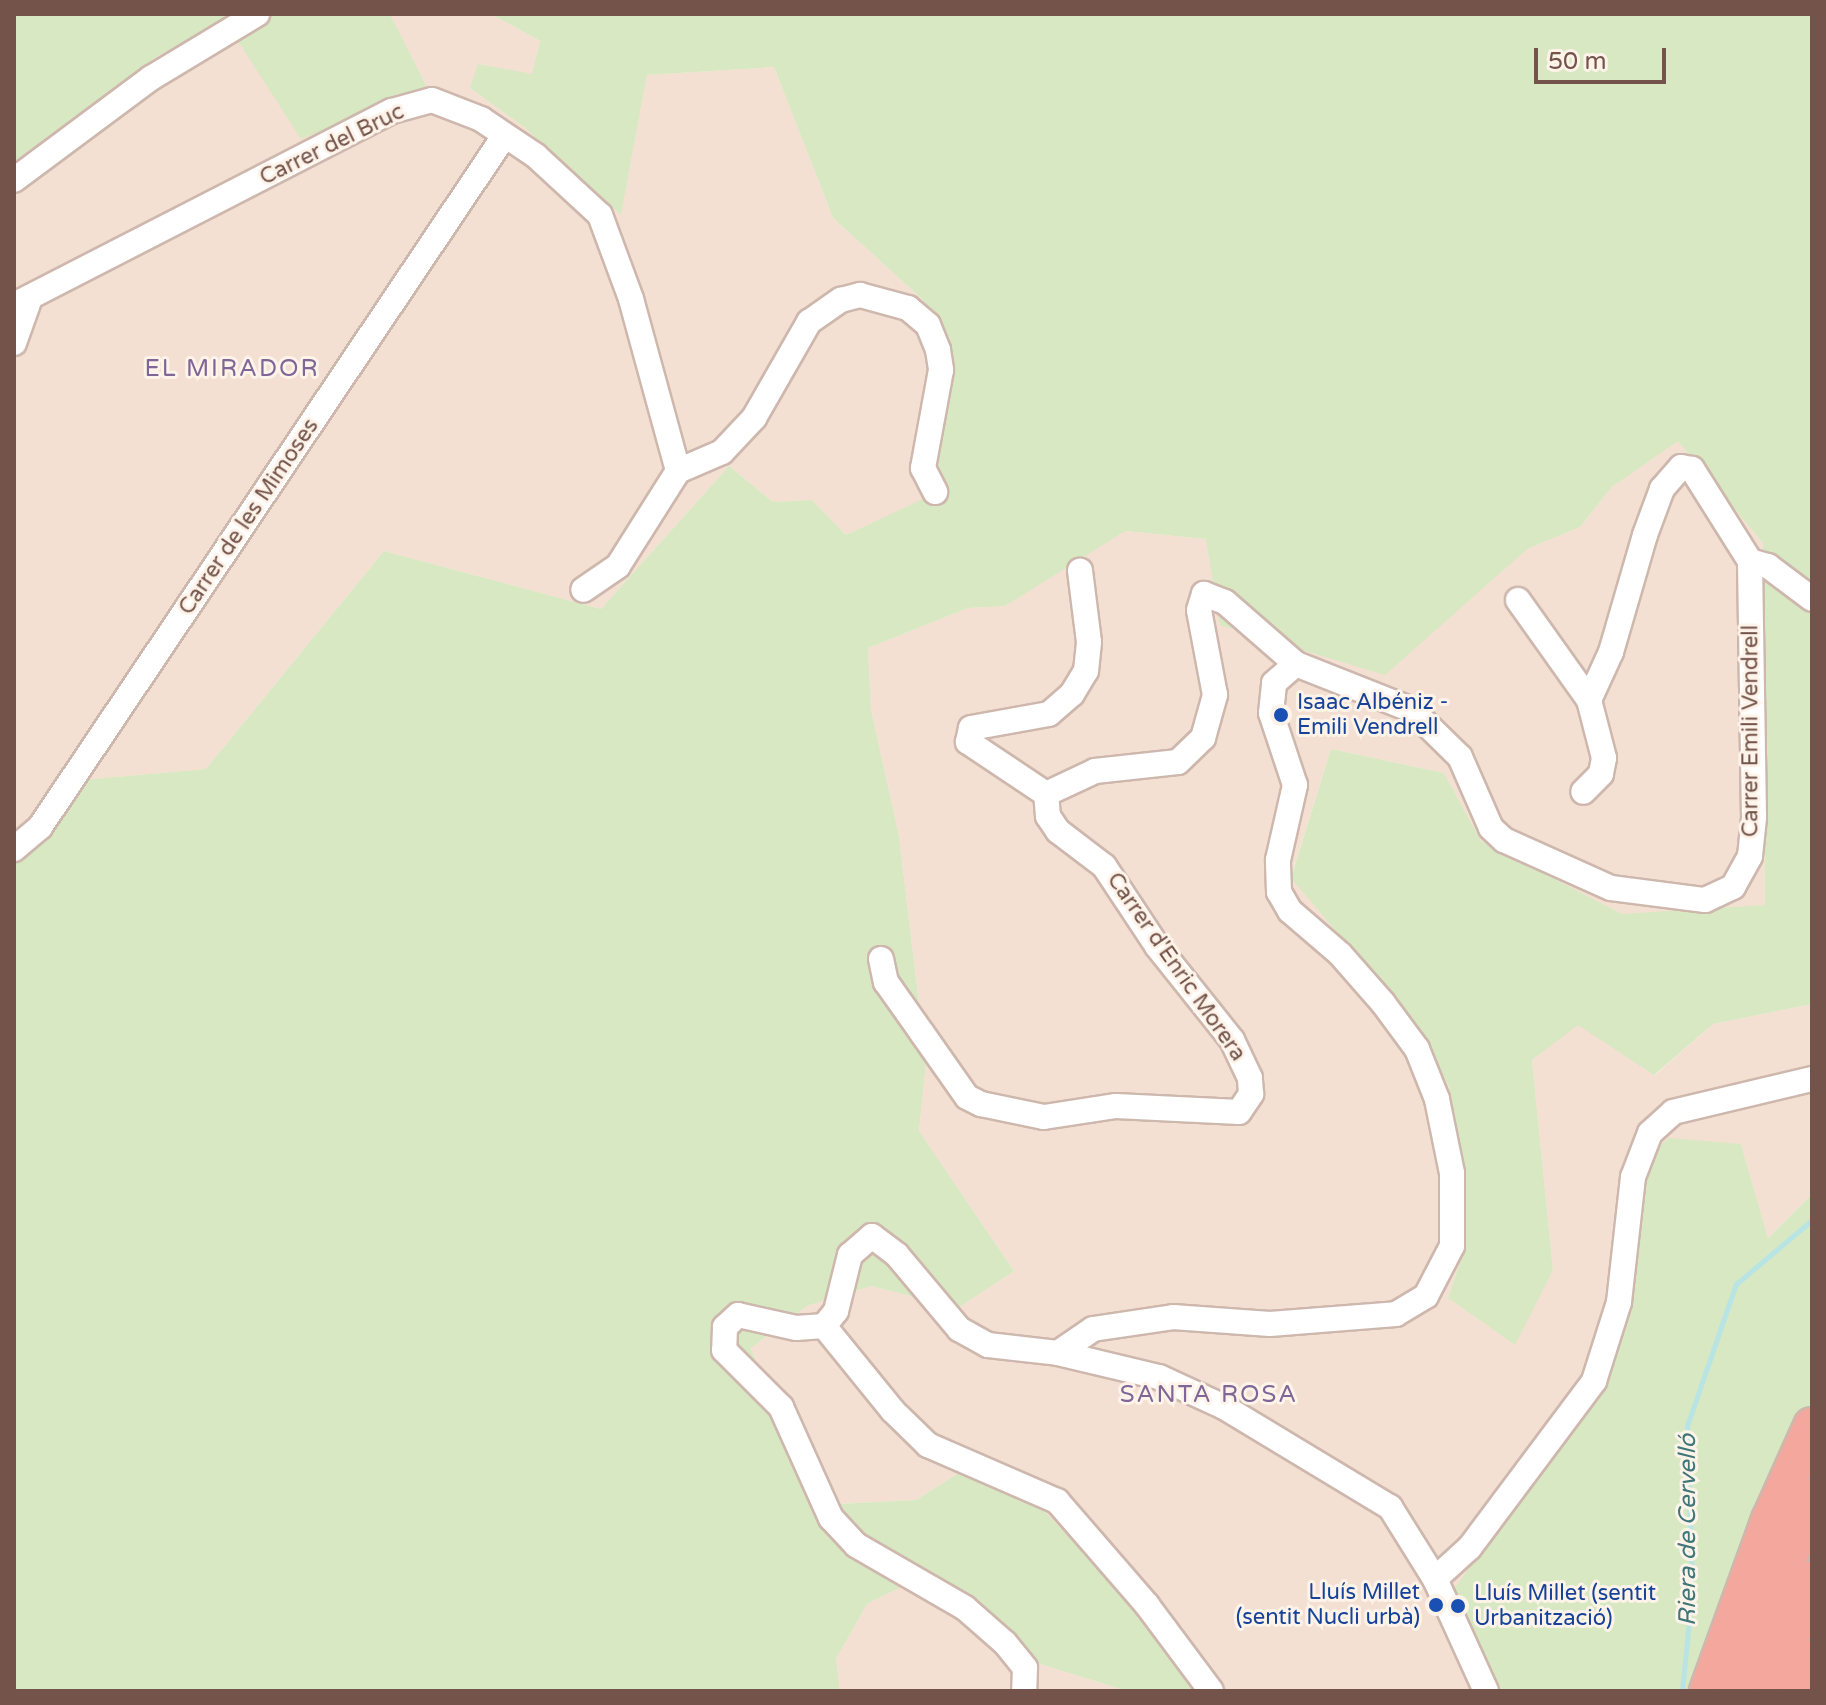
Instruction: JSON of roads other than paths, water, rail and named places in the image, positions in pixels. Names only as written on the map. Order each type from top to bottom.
[{"type":"highway","points":[[1708,1691],[1770,1520],[1812,1426]]},
{"type":"highway","points":[[1737,1691],[1812,1497]]},
{"type":"highway","points":[[1770,1691],[1812,1580]]},
{"type":"highway","points":[[1799,1691],[1812,1659]]},
{"type":"street","points":[[14,180],[151,78],[257,14]]},
{"type":"street","name":"Carrer del Bruc","points":[[22,301],[392,111],[432,100],[481,119],[503,138],[536,156],[600,215],[631,299],[678,471]]},
{"type":"street","name":"Carrer de les Mimoses","points":[[14,849],[40,827],[503,138]]},
{"type":"street","points":[[583,590],[618,566],[678,471],[722,452],[754,418],[809,322],[841,300],[860,295],[908,308],[928,325],[938,350],[941,370],[923,468],[935,492]]},
{"type":"street","points":[[14,343],[22,301]]},
{"type":"street","name":"Carrer Emili Vendrell","points":[[1296,664],[1412,710],[1460,757],[1491,828],[1504,840],[1611,888],[1705,900],[1733,887],[1750,856],[1750,561],[1709,488],[1692,469],[1681,467],[1662,489],[1611,652],[1589,700]]},
{"type":"street","points":[[1750,561],[1768,566],[1812,599]]},
{"type":"street","points":[[1058,1353],[1093,1329],[1173,1317],[1270,1324],[1396,1314],[1426,1296],[1452,1246],[1452,1173],[1437,1099],[1417,1049],[1383,1003],[1340,954],[1290,911],[1279,892],[1278,860],[1295,785],[1271,713],[1274,683],[1296,664],[1225,602],[1204,594],[1199,610],[1215,695],[1203,738],[1178,762],[1095,771],[1046,794],[968,742],[971,728],[1049,714],[1072,694],[1086,671],[1089,642],[1080,571]]},
{"type":"street","points":[[1518,600],[1589,700],[1604,758],[1601,774],[1583,792]]},
{"type":"street","name":"Carrer d'Enric Morera","points":[[881,959],[886,982],[967,1097],[981,1104],[1044,1117],[1116,1106],[1239,1112],[1251,1094],[1250,1078],[1232,1040],[1157,946],[1104,866],[1058,831],[1048,816],[1046,794]]},
{"type":"street","points":[[1435,1579],[1470,1547],[1594,1381],[1619,1302],[1633,1177],[1650,1133],[1673,1112],[1812,1079]]},
{"type":"street","points":[[1024,1691],[1025,1668],[1005,1643],[965,1608],[856,1545],[831,1518],[781,1407],[724,1350],[725,1327],[738,1315],[796,1328],[824,1326],[836,1311],[850,1255],[872,1236],[897,1255],[959,1329],[988,1345],[1058,1353],[1159,1377],[1224,1407],[1390,1507],[1435,1579],[1486,1691]]},
{"type":"street","points":[[824,1326],[893,1411],[928,1445],[1057,1501],[1155,1614],[1211,1691]]},
{"type":"waterway","name":"Riera de Cervelló","points":[[1682,1691],[1692,1591],[1687,1426],[1736,1284],[1812,1220]]},
{"type":"place","name":"Isaac Albéniz - Emili Vendrell","points":[[1281,715]]},
{"type":"place","name":"Lluís Millet (sentit Nucli urbà)","points":[[1436,1605]]},
{"type":"place","name":"Lluís Millet (sentit Urbanització)","points":[[1458,1606]]},
{"type":"district","name":"EL MIRADOR","points":[[232,369]]},
{"type":"district","name":"SANTA ROSA","points":[[1209,1395]]}]
